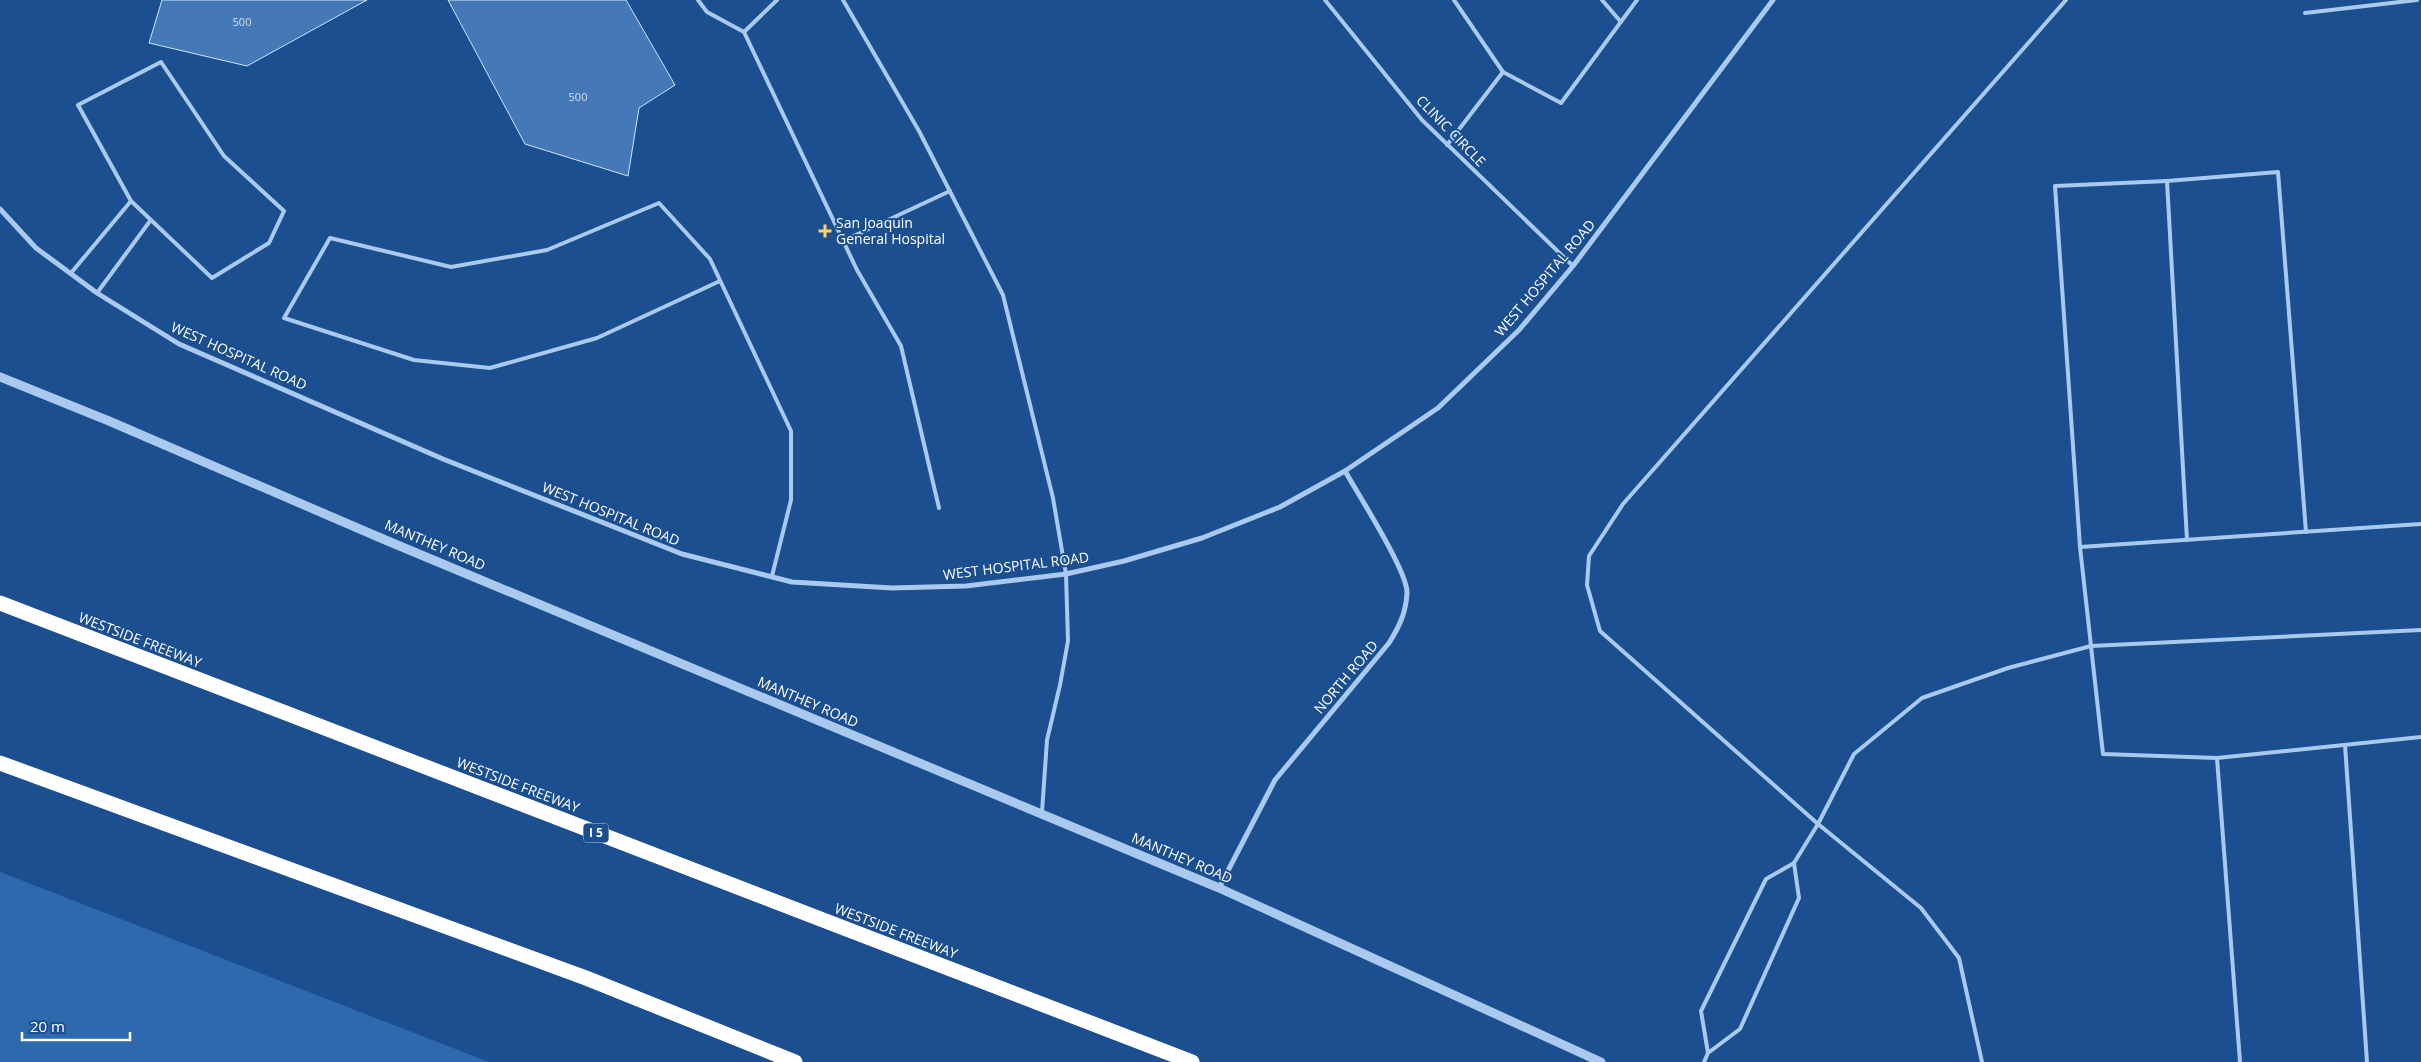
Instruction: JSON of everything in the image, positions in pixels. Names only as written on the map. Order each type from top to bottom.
[{"type":"highway","name":"WESTSIDE FREEWAY","points":[[0,603],[1192,1062]]},
{"type":"highway","points":[[0,763],[586,978],[795,1062]]},
{"type":"street","name":"WEST HOSPITAL ROAD","points":[[0,209],[36,248],[97,293],[179,344],[443,459],[682,554],[792,582],[892,588],[966,586],[1066,574],[1124,561],[1202,538],[1280,508],[1345,471],[1438,408],[1519,330],[1573,266],[1773,0]]},
{"type":"street","name":"MANTHEY ROAD","points":[[0,377],[109,421],[392,542],[1219,888],[1601,1062]]},
{"type":"street","name":"NORTH ROAD","points":[[1219,888],[1275,780],[1389,643],[1403,620],[1408,591],[1402,572],[1345,471]]},
{"type":"lane","points":[[698,0],[706,12],[744,32],[857,270],[901,346],[939,508]]},
{"type":"lane","points":[[744,32],[777,0]]},
{"type":"lane","points":[[843,0],[919,131],[1003,295],[1053,498],[1066,574],[1068,641],[1047,740],[1042,814]]},
{"type":"lane","name":"CLINIC CIRCLE","points":[[1325,0],[1422,120],[1573,266]]},
{"type":"lane","points":[[1454,0],[1503,72],[1561,102],[1637,0]]},
{"type":"lane","points":[[1602,0],[1621,22]]},
{"type":"lane","points":[[1982,1062],[1959,958],[1921,908],[1818,824],[1600,631],[1587,585],[1589,556],[1623,504],[2066,0]]},
{"type":"lane","points":[[2305,13],[2417,0]]},
{"type":"lane","points":[[161,62],[224,156],[284,211],[269,243],[212,278],[150,221],[131,201],[78,105],[161,62]]},
{"type":"lane","points":[[1447,145],[1503,72]]},
{"type":"lane","points":[[2306,532],[2278,172],[2167,181],[2055,186],[2080,547],[2103,754],[2217,758],[2421,737]]},
{"type":"lane","points":[[2167,181],[2187,540]]},
{"type":"lane","points":[[843,240],[950,192]]},
{"type":"lane","points":[[71,273],[131,201]]},
{"type":"lane","points":[[720,281],[597,338],[490,368],[414,360],[284,318],[330,238],[451,266],[547,250],[659,203],[710,259],[791,431],[791,500],[772,576]]},
{"type":"lane","points":[[97,293],[150,221]]},
{"type":"lane","points":[[2080,547],[2421,524]]},
{"type":"lane","points":[[1708,1053],[1701,1011],[1766,879],[1794,863],[1818,824],[1854,754],[1922,698],[2008,668],[2091,646],[2421,630]]},
{"type":"lane","points":[[2345,745],[2367,1062]]},
{"type":"lane","points":[[2217,758],[2240,1062]]},
{"type":"lane","points":[[1704,1062],[1708,1053],[1740,1029],[1799,898],[1794,863]]},
{"type":"shaded area","points":[[0,872],[489,1062],[0,1062]]},
{"type":"building","points":[[162,0],[367,0],[247,66],[149,43]]},
{"type":"building","points":[[448,0],[626,0],[675,85],[639,108],[628,176],[525,144]]},
{"type":"place","name":"San Joaquin General Hospital","points":[[825,231]]}]
